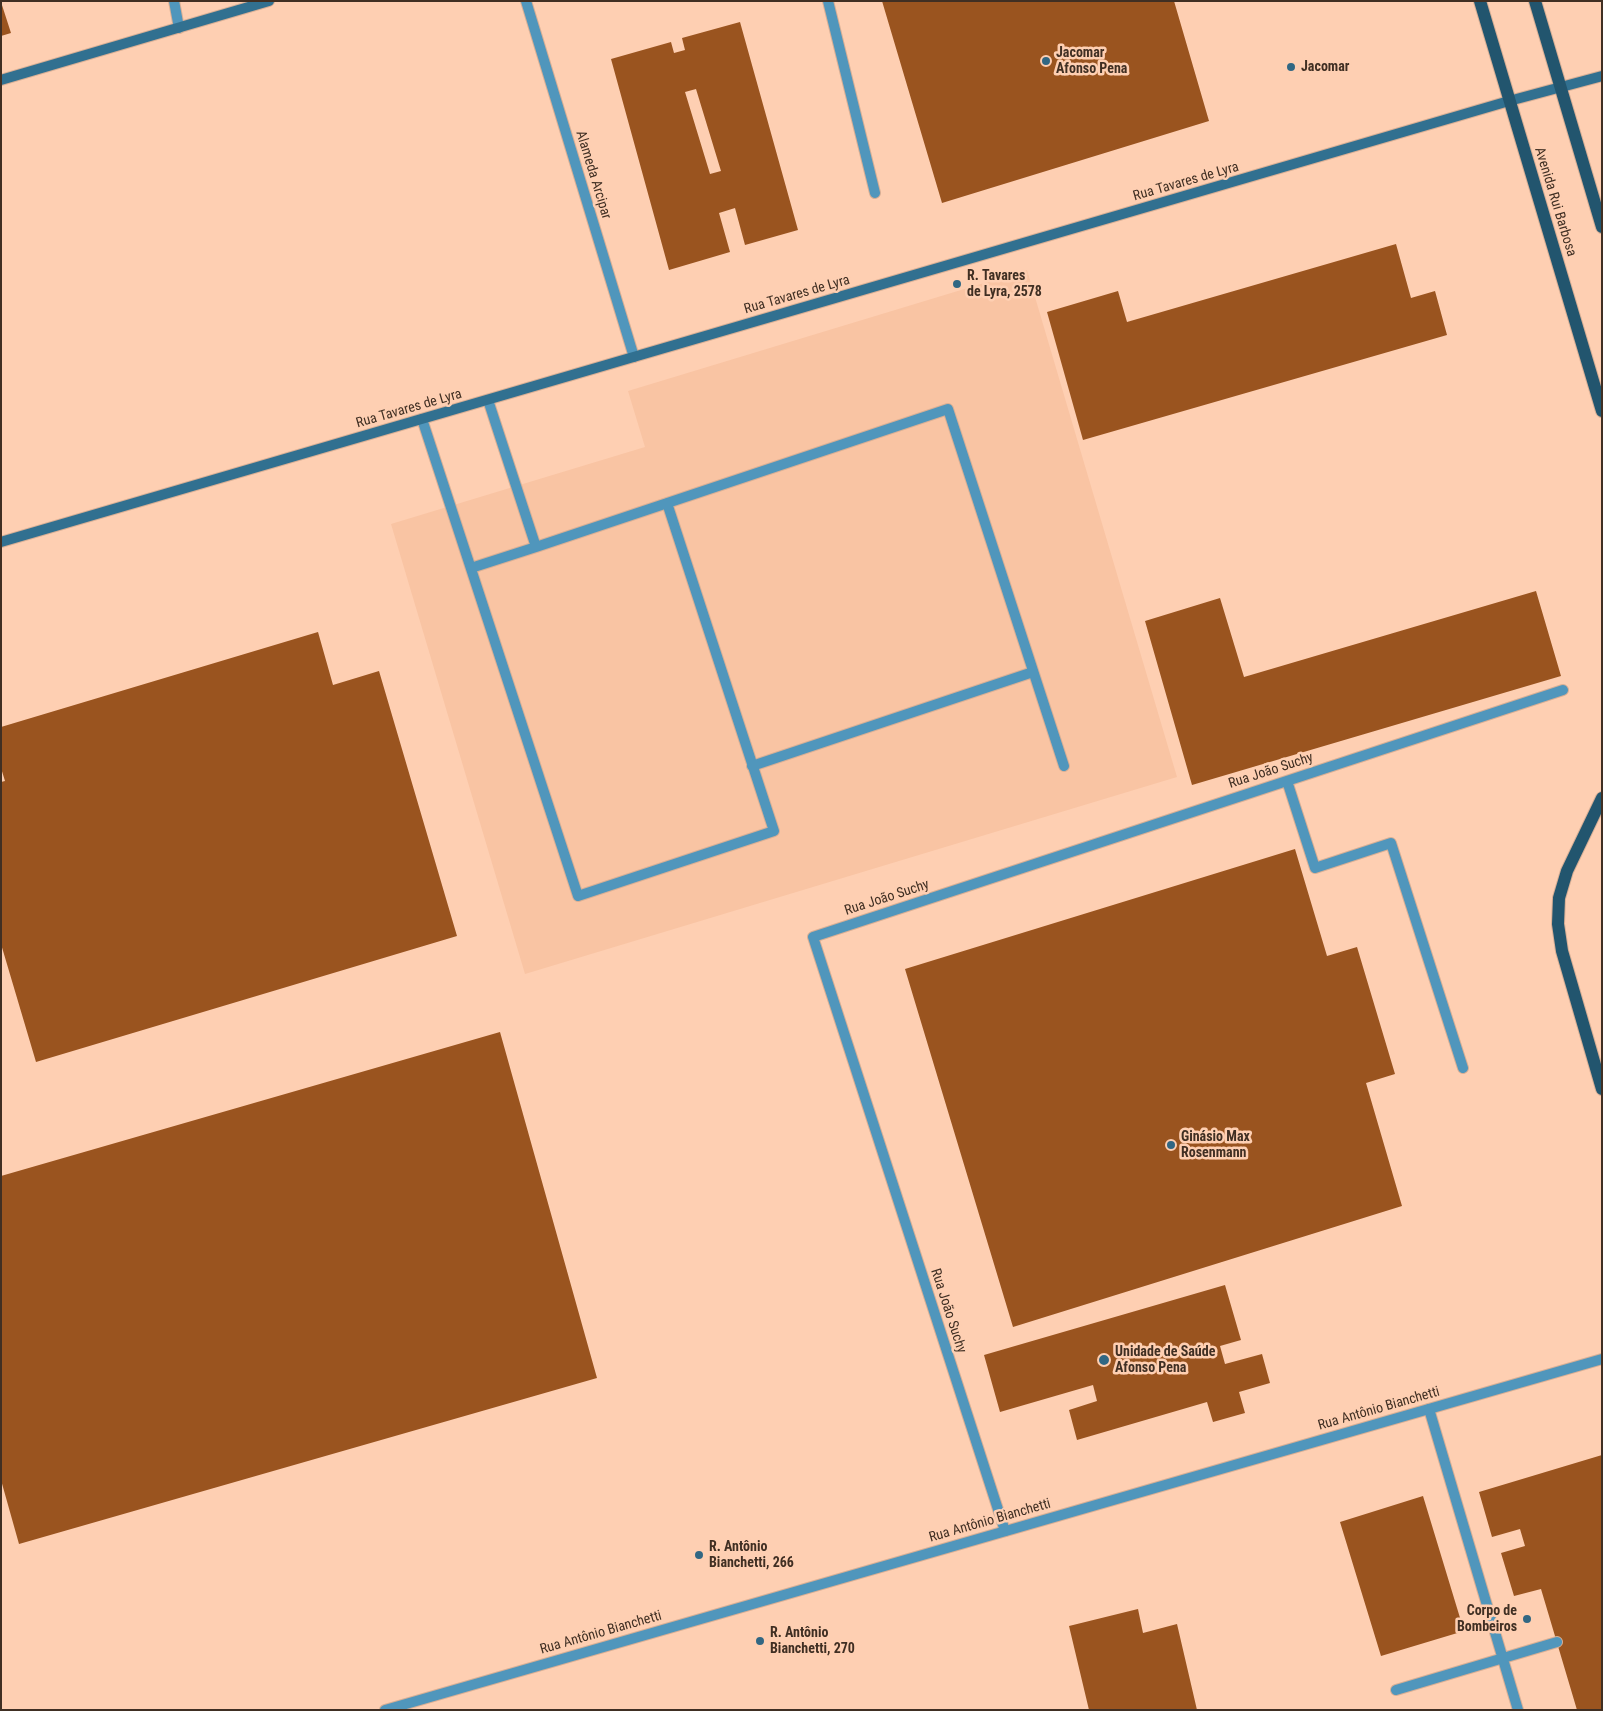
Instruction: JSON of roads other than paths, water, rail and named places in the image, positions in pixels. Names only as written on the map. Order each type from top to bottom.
[{"type":"main road","points":[[1,80],[269,1]]},
{"type":"main road","name":"Avenida Rui Barbosa","points":[[1480,1],[1602,411]]},
{"type":"main road","points":[[1535,1],[1602,227]]},
{"type":"main road","name":"Rua Tavares de Lyra","points":[[1,542],[1509,101],[1602,76]]},
{"type":"main road","points":[[1602,798],[1567,871],[1559,898],[1558,924],[1562,951],[1602,1089]]},
{"type":"street","points":[[174,1],[179,28]]},
{"type":"street","name":"Alameda Arcipar","points":[[526,1],[634,357]]},
{"type":"street","points":[[828,1],[875,194]]},
{"type":"street","points":[[488,400],[536,547]]},
{"type":"street","points":[[471,568],[948,409],[1064,766]]},
{"type":"street","points":[[422,420],[578,896],[774,832],[667,503]]},
{"type":"street","points":[[752,766],[1034,672]]},
{"type":"street","name":"Rua João Suchy","points":[[1005,1531],[812,937],[1563,690]]},
{"type":"street","points":[[1287,781],[1315,868],[1391,844],[1464,1068]]},
{"type":"street","name":"Rua Antônio Bianchetti","points":[[385,1710],[1602,1359]]},
{"type":"street","points":[[1429,1409],[1518,1710]]},
{"type":"street","points":[[1396,1690],[1556,1642]]},
{"type":"place","name":"Jacomar Afonso Pena","points":[[1046,61]]},
{"type":"place","name":"Jacomar","points":[[1291,67]]},
{"type":"place","name":"R. Tavares de Lyra, 2578","points":[[957,284]]},
{"type":"place","name":"Ginásio Max Rosenmann","points":[[1171,1145]]},
{"type":"place","name":"Unidade de Saúde Afonso Pena","points":[[1104,1360]]},
{"type":"place","name":"R. Antônio Bianchetti, 266","points":[[699,1555]]},
{"type":"place","name":"Corpo de Bombeiros","points":[[1527,1619]]},
{"type":"place","name":"R. Antônio Bianchetti, 270","points":[[760,1641]]}]
